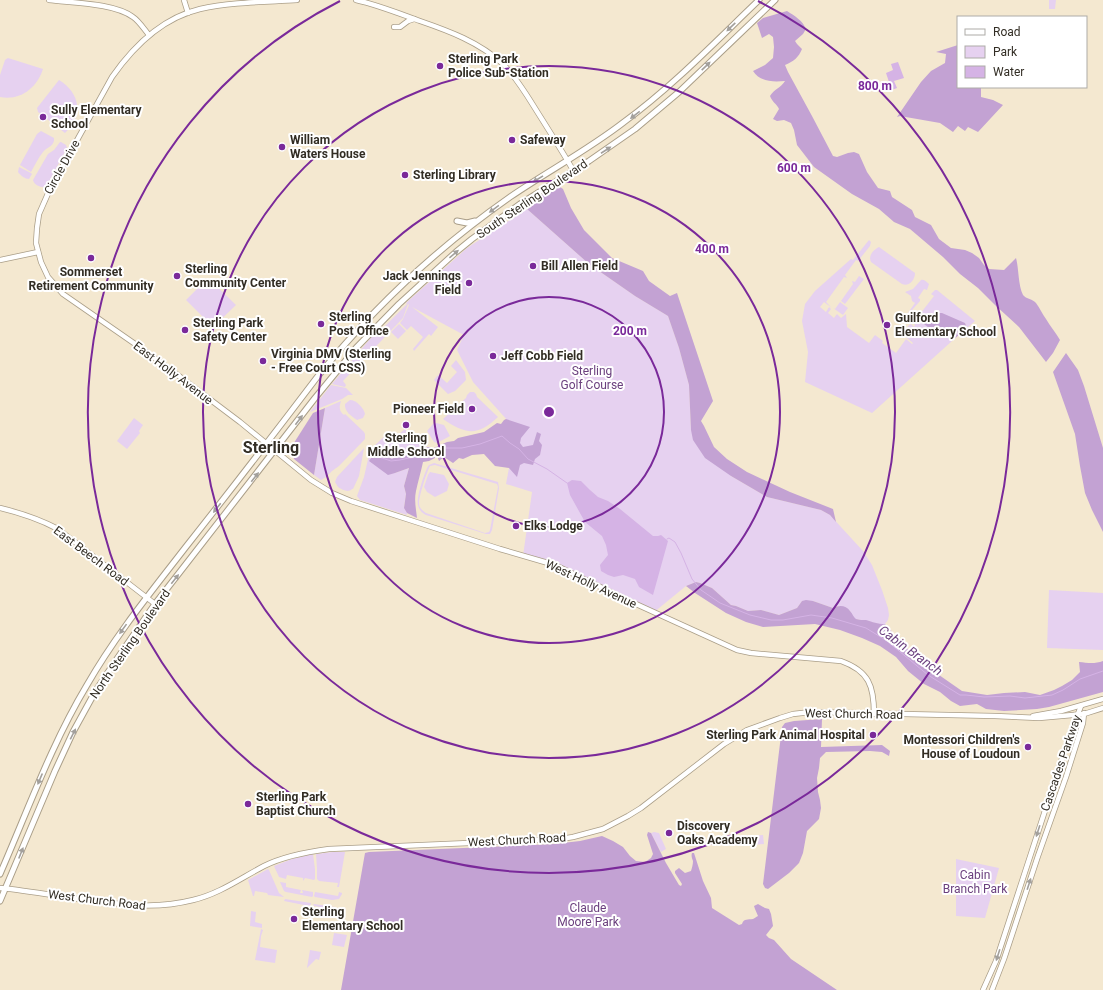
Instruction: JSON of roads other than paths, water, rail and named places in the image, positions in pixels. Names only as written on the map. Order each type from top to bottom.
[{"type":"main road","points":[[48,0],[119,9],[134,17],[149,35]]},
{"type":"main road","points":[[184,0],[188,13]]},
{"type":"main road","name":"Circle Drive","points":[[78,305],[63,294],[51,281],[44,269],[38,252],[36,235],[38,221],[41,207],[50,189],[112,77],[123,61],[149,35],[165,24],[198,9],[222,5],[297,0]]},
{"type":"main road","points":[[356,0],[376,5],[441,28],[464,38],[486,51],[503,64],[532,103],[573,170]]},
{"type":"main road","name":"South Sterling Boulevard","points":[[266,444],[323,370],[363,323],[413,274],[478,220],[517,192],[611,132],[653,100],[759,0]]},
{"type":"main road","name":"South Sterling Boulevard","points":[[275,451],[339,368],[370,333],[439,266],[472,239],[520,204],[612,146],[652,115],[679,92],[775,0]]},
{"type":"main road","points":[[394,27],[400,27],[408,21],[414,19]]},
{"type":"main road","points":[[457,221],[467,223],[478,220]]},
{"type":"main road","points":[[0,260],[38,252]]},
{"type":"main road","name":"East Holly Avenue","points":[[78,305],[175,373],[266,444]]},
{"type":"main road","name":"West Holly Avenue","points":[[266,444],[311,480],[341,497],[500,549],[555,565],[624,599],[736,650],[751,653],[841,661],[852,664],[862,672],[870,684],[873,691],[874,714]]},
{"type":"main road","name":"North Sterling Boulevard","points":[[0,874],[51,752],[88,683],[110,648],[147,598],[266,444]]},
{"type":"main road","name":"North Sterling Boulevard","points":[[0,901],[3,889],[73,732],[99,687],[117,658],[155,604],[275,451]]},
{"type":"main road","name":"East Beech Road","points":[[0,508],[22,513],[43,521],[58,529],[155,604]]},
{"type":"main road","name":"West Church Road","points":[[1012,717],[1035,716],[1061,711],[1103,699]]},
{"type":"main road","name":"Cascades Parkway","points":[[992,990],[1002,965],[1084,723],[1084,714],[1081,706]]},
{"type":"main road","name":"Cascades Parkway","points":[[983,990],[996,961],[1066,745],[1081,706]]},
{"type":"main road","name":"West Church Road","points":[[3,889],[129,905],[156,906],[178,904],[203,897],[225,888],[283,858],[314,851],[529,841],[573,837],[603,828],[628,816],[641,808],[733,738],[747,730],[794,714],[811,712],[1047,718],[1084,714],[1103,708]]},
{"type":"water","points":[[898,62],[904,78],[894,81],[897,88],[889,91],[886,84],[889,82],[886,73],[893,70],[891,64]]},
{"type":"water","points":[[572,480],[581,481],[598,497],[608,501],[620,509],[653,536],[661,535],[668,541],[653,595],[639,587],[635,579],[623,575],[614,577],[601,571],[600,565],[608,555],[606,545],[602,536],[585,522],[570,495],[567,483]]},
{"type":"waterway","points":[[436,451],[444,448],[462,448],[480,444],[502,436],[519,449],[528,459],[547,469],[567,483]]},
{"type":"waterway","points":[[376,456],[391,461],[420,457],[432,452]]},
{"type":"waterway","name":"Cabin Branch","points":[[667,539],[669,538],[675,542],[692,579],[701,590],[720,603],[750,615],[771,620],[783,620],[811,615],[832,618],[866,628],[887,641],[928,675],[960,695],[984,697],[1010,696],[1025,698],[1052,695],[1080,679],[1103,671]]},
{"type":"place","name":"Sterling Park Police Sub-Station","points":[[440,66]]},
{"type":"place","name":"Sully Elementary School","points":[[43,117]]},
{"type":"place","name":"Safeway","points":[[512,140]]},
{"type":"place","name":"William Waters House","points":[[282,147]]},
{"type":"place","name":"Sterling Library","points":[[405,175]]},
{"type":"place","name":"Sommerset Retirement Community","points":[[91,258]]},
{"type":"place","name":"Bill Allen Field","points":[[533,266]]},
{"type":"place","name":"Sterling Community Center","points":[[177,276]]},
{"type":"place","name":"Jack Jennings Field","points":[[469,283]]},
{"type":"place","name":"Sterling Post Office","points":[[321,324]]},
{"type":"place","name":"Guilford Elementary School","points":[[887,325]]},
{"type":"place","name":"Sterling Park Safety Center","points":[[185,330]]},
{"type":"place","name":"Jeff Cobb Field","points":[[493,356]]},
{"type":"place","name":"Virginia DMV (Sterling - Free Court CSS)","points":[[263,361]]},
{"type":"place","name":"Pioneer Field","points":[[472,409]]},
{"type":"place","name":"Sterling Middle School","points":[[406,425]]},
{"type":"place","name":"Elks Lodge","points":[[516,526]]},
{"type":"place","name":"Sterling Park Animal Hospital","points":[[873,735]]},
{"type":"place","name":"Montessori Children's House of Loudoun","points":[[1028,747]]},
{"type":"place","name":"Sterling Park Baptist Church","points":[[248,804]]},
{"type":"place","name":"Discovery Oaks Academy","points":[[669,833]]},
{"type":"place","name":"Sterling Elementary School","points":[[294,919]]},
{"type":"district","name":"Sterling","points":[[271,447]]},
{"type":"park label","name":"Sterling Golf Course","points":[[592,378]]},
{"type":"park label","name":"Cabin Branch Park","points":[[975,882]]},
{"type":"park label","name":"Claude Moore Park","points":[[588,915]]}]
